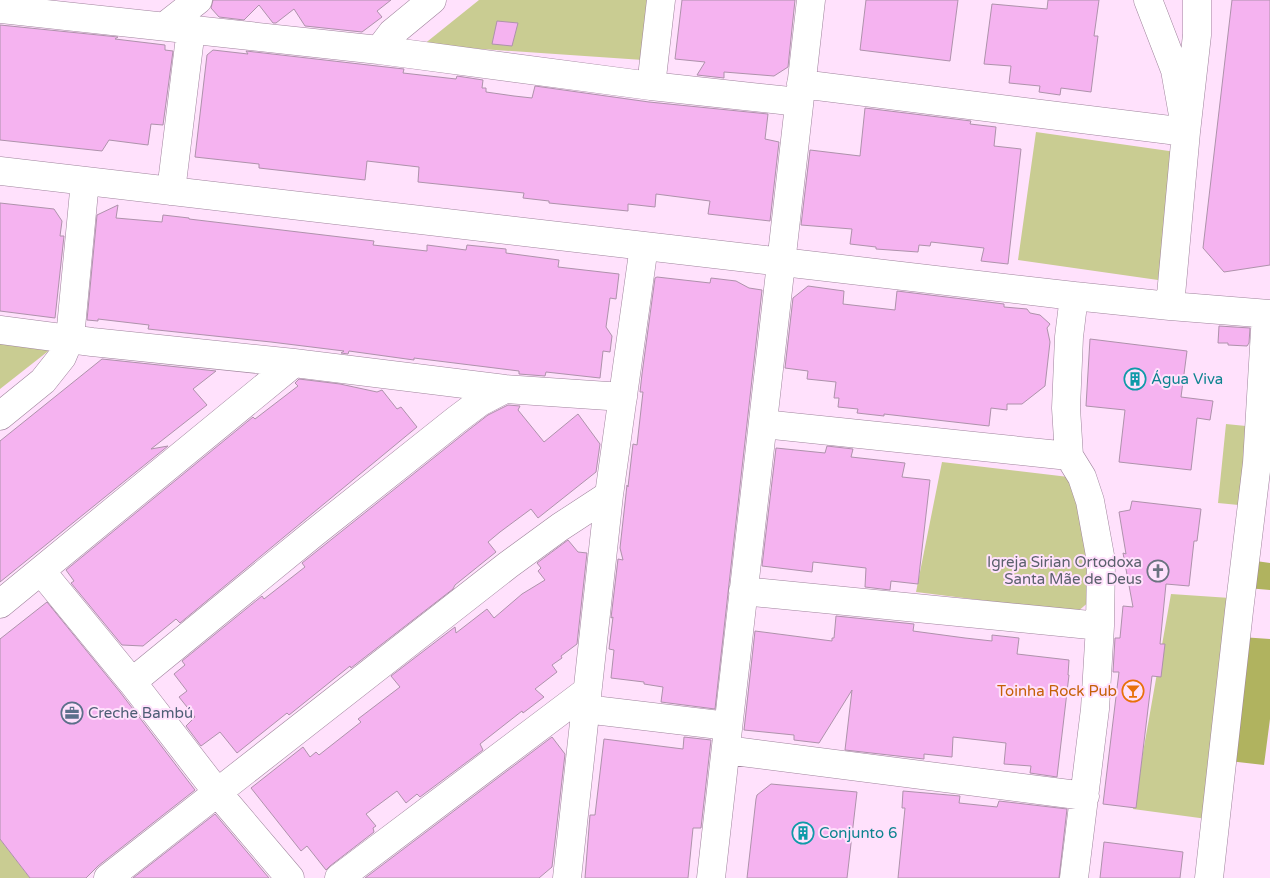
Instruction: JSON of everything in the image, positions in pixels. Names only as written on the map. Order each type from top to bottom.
[{"type":"street","points":[[171,191],[178,27],[198,0]]},
{"type":"street","points":[[379,50],[392,33],[432,0]]},
{"type":"street","points":[[651,86],[661,0]]},
{"type":"street","points":[[711,878],[811,0]]},
{"type":"street","points":[[1148,0],[1175,70],[1186,132]]},
{"type":"street","points":[[1170,306],[1197,35],[1197,0]]},
{"type":"street","points":[[4,6],[379,50],[651,86],[800,93],[1186,132]]},
{"type":"street","points":[[0,171],[1074,296],[1268,314],[1257,463],[1209,878]]},
{"type":"street","points":[[0,416],[43,382],[62,357],[70,338],[85,181]]},
{"type":"street","points":[[567,878],[609,495],[644,246]]},
{"type":"street","points":[[1074,296],[1069,337],[1066,408],[1069,456],[1082,477],[1090,501],[1101,561],[1100,626],[1095,709],[1074,878]]},
{"type":"street","points":[[0,330],[92,342],[294,362],[505,389],[623,397]]},
{"type":"street","points":[[0,604],[294,362]]},
{"type":"street","points":[[132,682],[306,539],[456,420],[480,402],[505,389]]},
{"type":"street","points":[[763,424],[1069,456]]},
{"type":"street","points":[[108,878],[508,565],[560,527],[609,495]]},
{"type":"street","points":[[41,571],[132,682],[218,792],[290,878]]},
{"type":"street","points":[[743,592],[1100,626]]},
{"type":"street","points":[[586,700],[727,738],[1085,796]]},
{"type":"street","points":[[340,878],[586,700]]},
{"type":"green space","points":[[479,0],[652,0],[643,60],[423,45]]},
{"type":"green space","points":[[1036,132],[1176,152],[1158,280],[1018,260]]},
{"type":"green space","points":[[0,338],[56,345],[0,389]]},
{"type":"green space","points":[[1226,424],[1256,427],[1249,506],[1218,503]]},
{"type":"green space","points":[[942,462],[1077,478],[1087,522],[1090,601],[1077,612],[916,592]]},
{"type":"green space","points":[[1249,560],[1270,563],[1270,590],[1247,588]]},
{"type":"green space","points":[[1171,594],[1245,599],[1222,821],[1133,809]]},
{"type":"green space","points":[[1241,637],[1270,639],[1270,719],[1264,765],[1229,761]]},
{"type":"green space","points":[[0,839],[30,878],[0,878]]},
{"type":"building","points":[[213,0],[391,0],[377,11],[382,17],[362,32],[305,26],[294,9],[276,23],[273,23],[259,5],[244,20],[219,17],[211,8]]},
{"type":"building","points":[[682,0],[795,0],[788,67],[774,76],[724,72],[724,78],[697,75],[705,62],[675,59]]},
{"type":"building","points":[[866,0],[958,0],[950,61],[860,50]]},
{"type":"building","points":[[1048,0],[1099,0],[1094,36],[1098,36],[1091,92],[1061,88],[1060,95],[1039,92],[1040,86],[1009,83],[1011,66],[984,64],[992,4],[1047,9]]},
{"type":"building","points":[[1232,0],[1270,0],[1270,265],[1224,272],[1203,248]]},
{"type":"building","points":[[497,21],[518,23],[512,46],[492,44]]},
{"type":"building","points":[[0,25],[118,37],[115,39],[165,45],[165,50],[173,51],[163,125],[151,124],[148,145],[109,140],[102,151],[0,140]]},
{"type":"building","points":[[213,50],[248,54],[246,51],[404,69],[403,73],[456,79],[457,76],[483,80],[482,88],[486,88],[486,92],[514,96],[532,98],[535,86],[649,102],[768,114],[765,139],[779,142],[770,221],[708,214],[710,201],[656,194],[655,207],[628,204],[628,211],[549,203],[549,201],[523,198],[524,193],[418,182],[419,167],[367,161],[365,180],[259,168],[259,164],[195,157],[207,55]]},
{"type":"building","points":[[865,108],[971,121],[970,124],[996,127],[994,146],[1021,149],[1008,264],[981,261],[984,248],[931,242],[930,246],[919,245],[918,252],[876,249],[876,247],[850,244],[852,229],[801,225],[810,150],[860,156]]},
{"type":"building","points":[[0,203],[54,209],[62,221],[60,236],[64,236],[55,318],[0,311]]},
{"type":"building","points":[[118,205],[116,218],[162,222],[163,215],[374,241],[373,245],[427,251],[427,245],[466,250],[467,245],[506,249],[506,253],[559,260],[558,267],[619,274],[616,299],[610,298],[606,327],[612,336],[610,352],[603,351],[600,378],[546,372],[545,376],[519,374],[519,371],[414,358],[414,360],[349,351],[348,354],[341,353],[344,351],[148,329],[149,325],[98,319],[98,321],[87,320],[97,215]]},
{"type":"building","points":[[655,278],[710,283],[711,278],[736,281],[749,288],[762,290],[715,709],[661,702],[663,687],[644,684],[644,682],[611,678],[614,650],[609,649],[613,617],[611,618],[618,559],[623,560],[620,548],[627,485],[628,487],[633,444],[637,445],[643,392],[640,392],[642,374]]},
{"type":"building","points":[[808,286],[844,291],[843,304],[895,310],[897,291],[1004,304],[1004,307],[1027,309],[1030,313],[1040,315],[1050,324],[1047,328],[1050,342],[1045,386],[1022,404],[1007,404],[1007,410],[991,408],[989,426],[884,414],[884,416],[857,413],[858,409],[838,407],[839,398],[834,398],[836,382],[807,379],[808,371],[785,368],[793,298]]},
{"type":"building","points":[[1219,326],[1250,328],[1249,343],[1247,346],[1218,343]]},
{"type":"building","name":"Água Viva","points":[[1090,339],[1187,351],[1181,397],[1213,401],[1210,420],[1197,418],[1191,470],[1119,462],[1125,410],[1086,406]]},
{"type":"building","points":[[102,359],[216,371],[193,389],[207,405],[151,449],[168,446],[0,582],[0,441]]},
{"type":"building","points":[[299,379],[340,384],[377,392],[382,390],[397,409],[401,407],[417,427],[180,623],[176,619],[143,646],[122,645],[71,583],[74,581],[66,570],[253,417],[255,419],[298,386],[295,383]]},
{"type":"building","points":[[508,405],[520,406],[518,410],[544,442],[578,414],[600,444],[596,472],[538,518],[531,509],[500,532],[488,542],[496,552],[455,585],[453,589],[351,668],[350,666],[289,715],[287,713],[237,753],[220,732],[201,746],[186,726],[195,717],[179,697],[187,691],[174,674],[185,665],[182,661],[262,596],[264,599],[305,567],[302,563],[466,432],[488,415]]},
{"type":"building","points":[[827,446],[853,449],[851,457],[905,463],[902,477],[930,480],[918,584],[891,581],[890,590],[865,587],[866,568],[813,562],[812,572],[762,566],[776,448],[825,453]]},
{"type":"building","points":[[1132,501],[1201,509],[1197,541],[1194,541],[1189,586],[1166,584],[1160,644],[1165,644],[1161,677],[1152,676],[1136,808],[1103,804],[1119,672],[1113,672],[1115,638],[1120,638],[1123,606],[1133,607],[1123,553],[1126,554],[1119,512],[1130,510]]},
{"type":"building","points":[[568,540],[578,552],[587,553],[577,644],[552,665],[557,672],[535,689],[544,697],[523,713],[522,711],[480,744],[483,750],[420,797],[417,794],[406,803],[397,791],[366,814],[376,826],[373,828],[374,832],[326,870],[307,846],[301,851],[251,788],[303,747],[310,757],[316,752],[319,755],[361,722],[358,719],[400,687],[391,676],[455,627],[456,633],[487,609],[494,618],[522,594],[545,580],[538,571],[541,568],[537,563]]},
{"type":"building","name":"Creche Bambú","points":[[47,602],[120,692],[195,790],[98,866],[86,878],[30,878],[0,839],[0,639]]},
{"type":"building","points":[[836,616],[914,624],[913,631],[965,638],[992,641],[992,635],[1019,638],[1017,654],[1069,660],[1069,675],[1057,777],[1030,773],[1031,766],[1004,764],[1006,743],[953,737],[952,757],[924,754],[924,759],[845,750],[852,690],[819,743],[794,740],[794,735],[744,730],[755,631],[832,641],[832,638],[834,638]]},
{"type":"building","points":[[552,737],[565,754],[552,867],[539,878],[365,878]]},
{"type":"building","points":[[684,737],[711,740],[701,828],[693,828],[688,878],[585,878],[590,815],[595,815],[604,739],[683,749]]},
{"type":"building","name":"Conjunto 6","points":[[771,784],[857,792],[847,878],[747,878],[757,795]]},
{"type":"building","points":[[903,791],[960,796],[959,803],[997,807],[999,801],[1067,809],[1059,878],[898,878],[905,808],[902,808]]},
{"type":"building","points":[[215,814],[269,878],[133,878]]},
{"type":"building","points":[[1104,842],[1183,852],[1180,878],[1100,878]]},
{"type":"place","name":"Água Viva","points":[[1135,379]]},
{"type":"place","name":"Igreja Sirian Ortodoxa Santa Mãe de Deus","points":[[1158,571]]},
{"type":"place","name":"Toinha Rock Pub","points":[[1133,691]]},
{"type":"place","name":"Creche Bambú","points":[[72,713]]},
{"type":"place","name":"Conjunto 6","points":[[803,833]]}]
